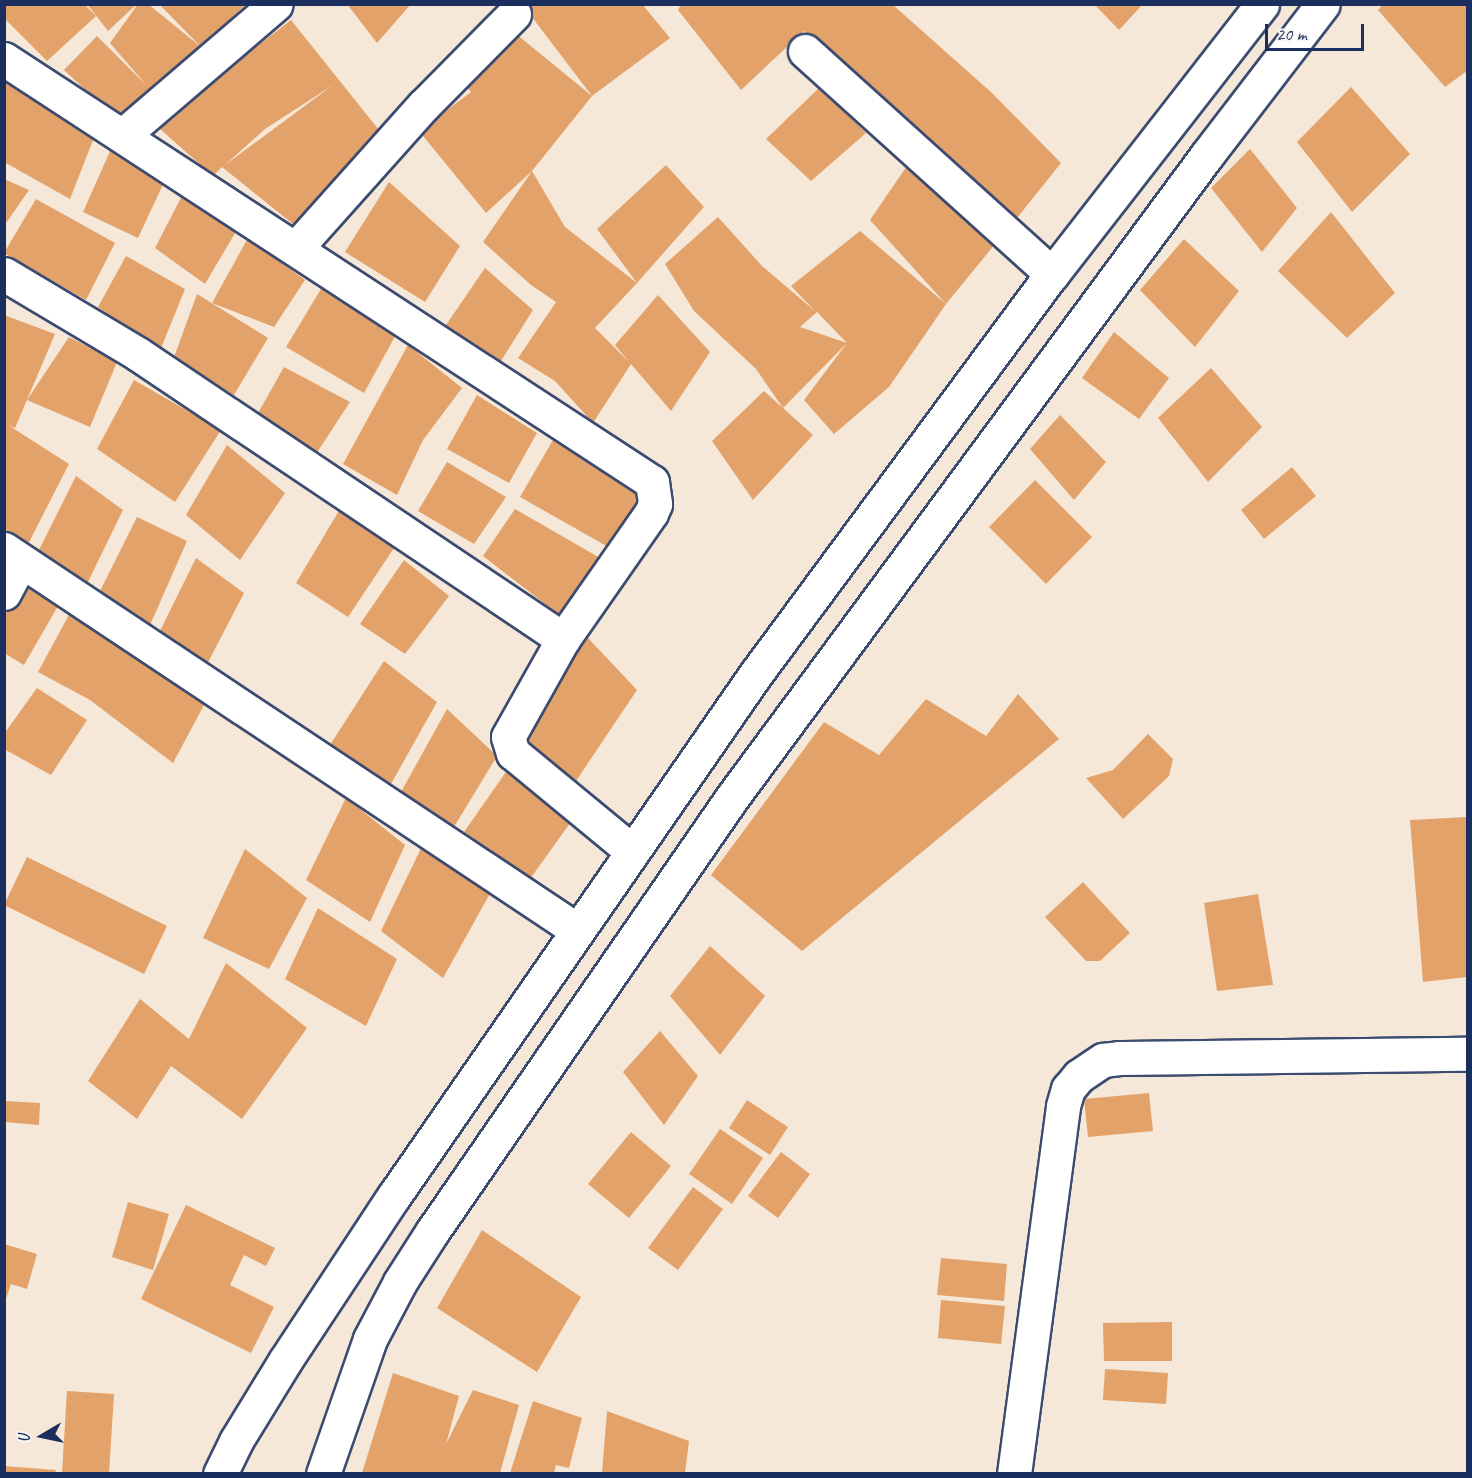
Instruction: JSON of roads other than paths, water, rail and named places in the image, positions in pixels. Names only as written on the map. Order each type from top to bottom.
[{"type":"main road","points":[[123,135],[276,4]]},
{"type":"main road","points":[[220,1473],[236,1441],[285,1361],[394,1196],[755,675],[1052,274],[1262,4]]},
{"type":"main road","points":[[323,1473],[370,1339],[400,1282],[432,1232],[731,799],[1323,4]]},
{"type":"main road","points":[[296,248],[424,105],[514,14]]},
{"type":"main road","points":[[1230,46],[1268,76]]},
{"type":"main road","points":[[805,51],[1052,274]]},
{"type":"main road","points":[[4,59],[652,482],[655,504],[651,513],[563,639],[509,733],[510,749],[632,850]]},
{"type":"main road","points":[[4,274],[138,354],[563,639]]},
{"type":"main road","points":[[4,593],[13,555],[577,930]]},
{"type":"main road","points":[[1014,1473],[1063,1106],[1068,1089],[1079,1076],[1103,1060],[1119,1058],[1467,1054]]}]
